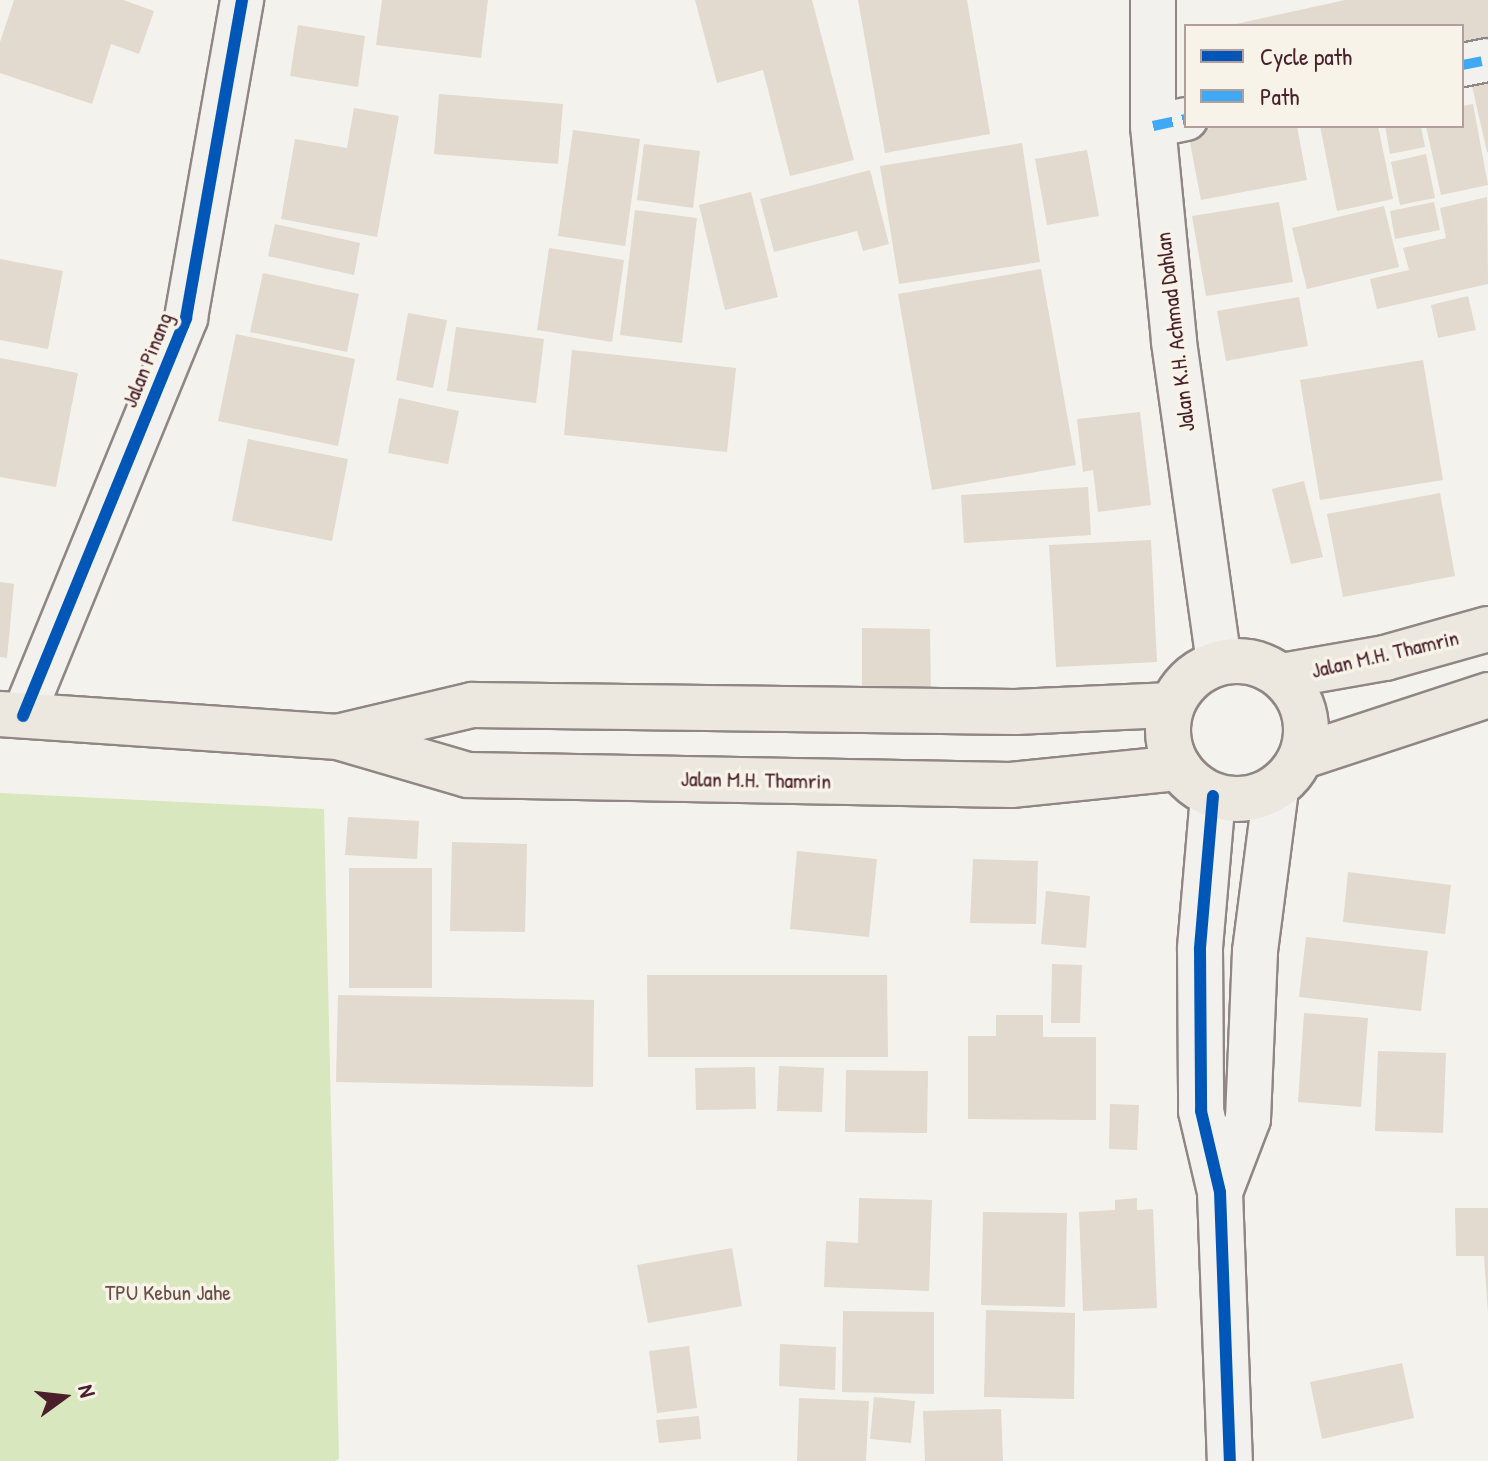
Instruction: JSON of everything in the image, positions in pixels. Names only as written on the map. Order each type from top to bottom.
[{"type":"highway","name":"Jalan M.H. Thamrin","points":[[1282,676],[1385,658],[1488,629]]},
{"type":"highway","points":[[1303,756],[1305,712],[1282,676],[1241,660],[1219,662],[1200,671],[1172,705],[1168,727],[1179,768],[1213,796],[1256,798],[1276,789],[1303,756],[1488,695]]},
{"type":"highway","name":"Jalan M.H. Thamrin","points":[[338,737],[472,705],[1015,712],[1172,705]]},
{"type":"highway","name":"Jalan M.H. Thamrin","points":[[12,715],[338,737],[468,775],[1011,785],[1179,768]]},
{"type":"street","name":"Jalan K.H. Achmad Dahlan","points":[[1153,0],[1170,122],[1174,342],[1219,662]]},
{"type":"street","name":"Jalan Pinang","points":[[12,715],[186,318],[233,6]]},
{"type":"street","points":[[1464,65],[1488,60]]},
{"type":"street","points":[[1220,1192],[1248,1119],[1255,951],[1276,789]]},
{"type":"street","points":[[1213,796],[1200,949],[1201,1111],[1220,1192],[1230,1461]]},
{"type":"green space","name":"TPU Kebun Jahe","points":[[0,793],[324,809],[339,1459],[0,1461]]},
{"type":"building","points":[[14,0],[123,0],[154,11],[139,54],[111,44],[92,104],[0,73],[0,42]]},
{"type":"building","points":[[382,0],[488,0],[481,58],[376,45]]},
{"type":"building","points":[[695,0],[812,0],[854,160],[790,176],[763,70],[717,83]]},
{"type":"building","points":[[858,0],[967,0],[990,134],[885,153]]},
{"type":"building","points":[[1345,0],[1488,0],[1488,50],[1464,55],[1464,24],[1236,24]]},
{"type":"building","points":[[298,25],[365,36],[358,87],[290,76]]},
{"type":"building","points":[[1488,83],[1488,152],[1487,152],[1472,86]]},
{"type":"building","points":[[439,94],[563,104],[558,164],[434,154]]},
{"type":"building","points":[[1473,104],[1488,185],[1441,195],[1426,128],[1464,128],[1464,106]]},
{"type":"building","points":[[354,108],[399,116],[377,237],[281,219],[295,139],[347,148]]},
{"type":"building","points":[[1211,128],[1297,128],[1307,180],[1201,200],[1188,132]]},
{"type":"building","points":[[1320,128],[1378,128],[1393,199],[1337,211]]},
{"type":"building","points":[[1385,128],[1421,128],[1425,147],[1390,154]]},
{"type":"building","points":[[573,130],[640,139],[625,246],[558,236]]},
{"type":"building","points":[[1022,143],[1040,262],[899,284],[880,166]]},
{"type":"building","points":[[644,144],[700,151],[693,208],[637,200]]},
{"type":"building","points":[[1087,150],[1099,216],[1047,225],[1035,159]]},
{"type":"building","points":[[1426,154],[1435,198],[1400,205],[1391,162]]},
{"type":"building","points":[[870,170],[889,244],[863,251],[857,231],[774,252],[760,199]]},
{"type":"building","points":[[751,192],[778,297],[725,310],[699,205]]},
{"type":"building","points":[[1487,197],[1488,284],[1377,309],[1370,279],[1409,270],[1403,248],[1446,238],[1440,208]]},
{"type":"building","points":[[1279,202],[1293,282],[1206,296],[1192,216]]},
{"type":"building","points":[[1434,202],[1440,230],[1395,239],[1390,211]]},
{"type":"building","points":[[1384,206],[1399,267],[1307,289],[1292,228]]},
{"type":"building","points":[[635,210],[697,218],[682,343],[620,335]]},
{"type":"building","points":[[275,224],[360,243],[354,275],[268,256]]},
{"type":"building","points":[[549,248],[624,260],[612,342],[537,330]]},
{"type":"building","points":[[0,259],[63,271],[48,349],[0,340]]},
{"type":"building","points":[[1041,269],[1076,465],[932,490],[898,294]]},
{"type":"building","points":[[263,273],[359,294],[347,352],[250,332]]},
{"type":"building","points":[[1468,296],[1476,330],[1438,338],[1431,305]]},
{"type":"building","points":[[1299,297],[1308,346],[1226,361],[1217,311]]},
{"type":"building","points":[[408,313],[447,320],[433,388],[396,380]]},
{"type":"building","points":[[456,327],[544,339],[536,403],[447,391]]},
{"type":"building","points":[[236,334],[355,359],[338,446],[218,421]]},
{"type":"building","points":[[572,350],[736,368],[727,452],[564,435]]},
{"type":"building","points":[[0,358],[78,373],[56,487],[0,477]]},
{"type":"building","points":[[1423,360],[1443,480],[1320,500],[1300,380]]},
{"type":"building","points":[[399,398],[459,411],[448,464],[388,453]]},
{"type":"building","points":[[1140,412],[1151,505],[1098,512],[1093,470],[1083,472],[1077,419]]},
{"type":"building","points":[[248,439],[348,459],[332,541],[232,521]]},
{"type":"building","points":[[1304,481],[1323,557],[1291,564],[1272,489]]},
{"type":"building","points":[[1088,487],[1091,535],[964,543],[961,495]]},
{"type":"building","points":[[1440,493],[1455,576],[1343,597],[1327,514]]},
{"type":"building","points":[[1151,540],[1157,662],[1056,667],[1049,545]]},
{"type":"building","points":[[0,582],[14,584],[7,658],[0,657]]},
{"type":"building","points":[[862,628],[930,629],[931,696],[862,696]]},
{"type":"building","points":[[348,817],[419,821],[417,859],[345,855]]},
{"type":"building","points":[[452,842],[527,844],[525,932],[450,931]]},
{"type":"building","points":[[797,851],[877,859],[869,937],[790,929]]},
{"type":"building","points":[[973,859],[1038,861],[1036,924],[970,923]]},
{"type":"building","points":[[349,868],[432,868],[432,988],[349,988]]},
{"type":"building","points":[[1348,872],[1451,885],[1445,934],[1343,922]]},
{"type":"building","points":[[1046,891],[1090,896],[1086,948],[1041,944]]},
{"type":"building","points":[[1306,937],[1428,951],[1421,1011],[1299,997]]},
{"type":"building","points":[[1052,964],[1082,965],[1080,1023],[1051,1023]]},
{"type":"building","points":[[647,975],[887,975],[888,1057],[648,1057]]},
{"type":"building","points":[[338,995],[594,1000],[593,1087],[336,1082]]},
{"type":"building","points":[[1304,1013],[1368,1018],[1361,1107],[1298,1102]]},
{"type":"building","points":[[996,1015],[1043,1015],[1043,1037],[1096,1037],[1096,1120],[968,1119],[968,1036],[996,1036]]},
{"type":"building","points":[[1378,1051],[1446,1053],[1443,1133],[1375,1131]]},
{"type":"building","points":[[779,1066],[824,1068],[822,1112],[777,1111]]},
{"type":"building","points":[[755,1067],[756,1109],[696,1110],[695,1068]]},
{"type":"building","points":[[846,1070],[928,1071],[927,1133],[845,1132]]},
{"type":"building","points":[[1110,1104],[1139,1105],[1137,1150],[1109,1149]]},
{"type":"building","points":[[859,1198],[932,1200],[929,1291],[824,1287],[826,1241],[858,1243]]},
{"type":"building","points":[[1137,1198],[1137,1210],[1153,1209],[1157,1308],[1083,1311],[1079,1212],[1115,1210],[1115,1200]]},
{"type":"building","points":[[1455,1208],[1488,1208],[1488,1313],[1484,1256],[1456,1256]]},
{"type":"building","points":[[983,1212],[1067,1213],[1065,1307],[981,1305]]},
{"type":"building","points":[[732,1248],[742,1306],[648,1323],[637,1265]]},
{"type":"building","points":[[986,1310],[1075,1313],[1074,1399],[984,1397]]},
{"type":"building","points":[[843,1311],[934,1312],[934,1394],[842,1392]]},
{"type":"building","points":[[780,1344],[836,1347],[835,1390],[779,1386]]},
{"type":"building","points":[[689,1346],[697,1408],[657,1413],[649,1351]]},
{"type":"building","points":[[1402,1363],[1414,1418],[1322,1439],[1310,1382]]},
{"type":"building","points":[[874,1397],[915,1401],[911,1443],[870,1439]]},
{"type":"building","points":[[799,1398],[869,1401],[866,1461],[797,1461]]},
{"type":"building","points":[[1001,1409],[1003,1461],[925,1461],[923,1411]]},
{"type":"building","points":[[699,1416],[701,1439],[659,1443],[656,1420]]},
{"type":"marked path","points":[[1464,65],[1488,60]]},
{"type":"marked path","points":[[1153,126],[1184,119]]},
{"type":"cycle path","points":[[23,716],[186,318],[242,0]]},
{"type":"cycle path","points":[[1213,796],[1200,949],[1201,1111],[1220,1192],[1230,1461]]}]
